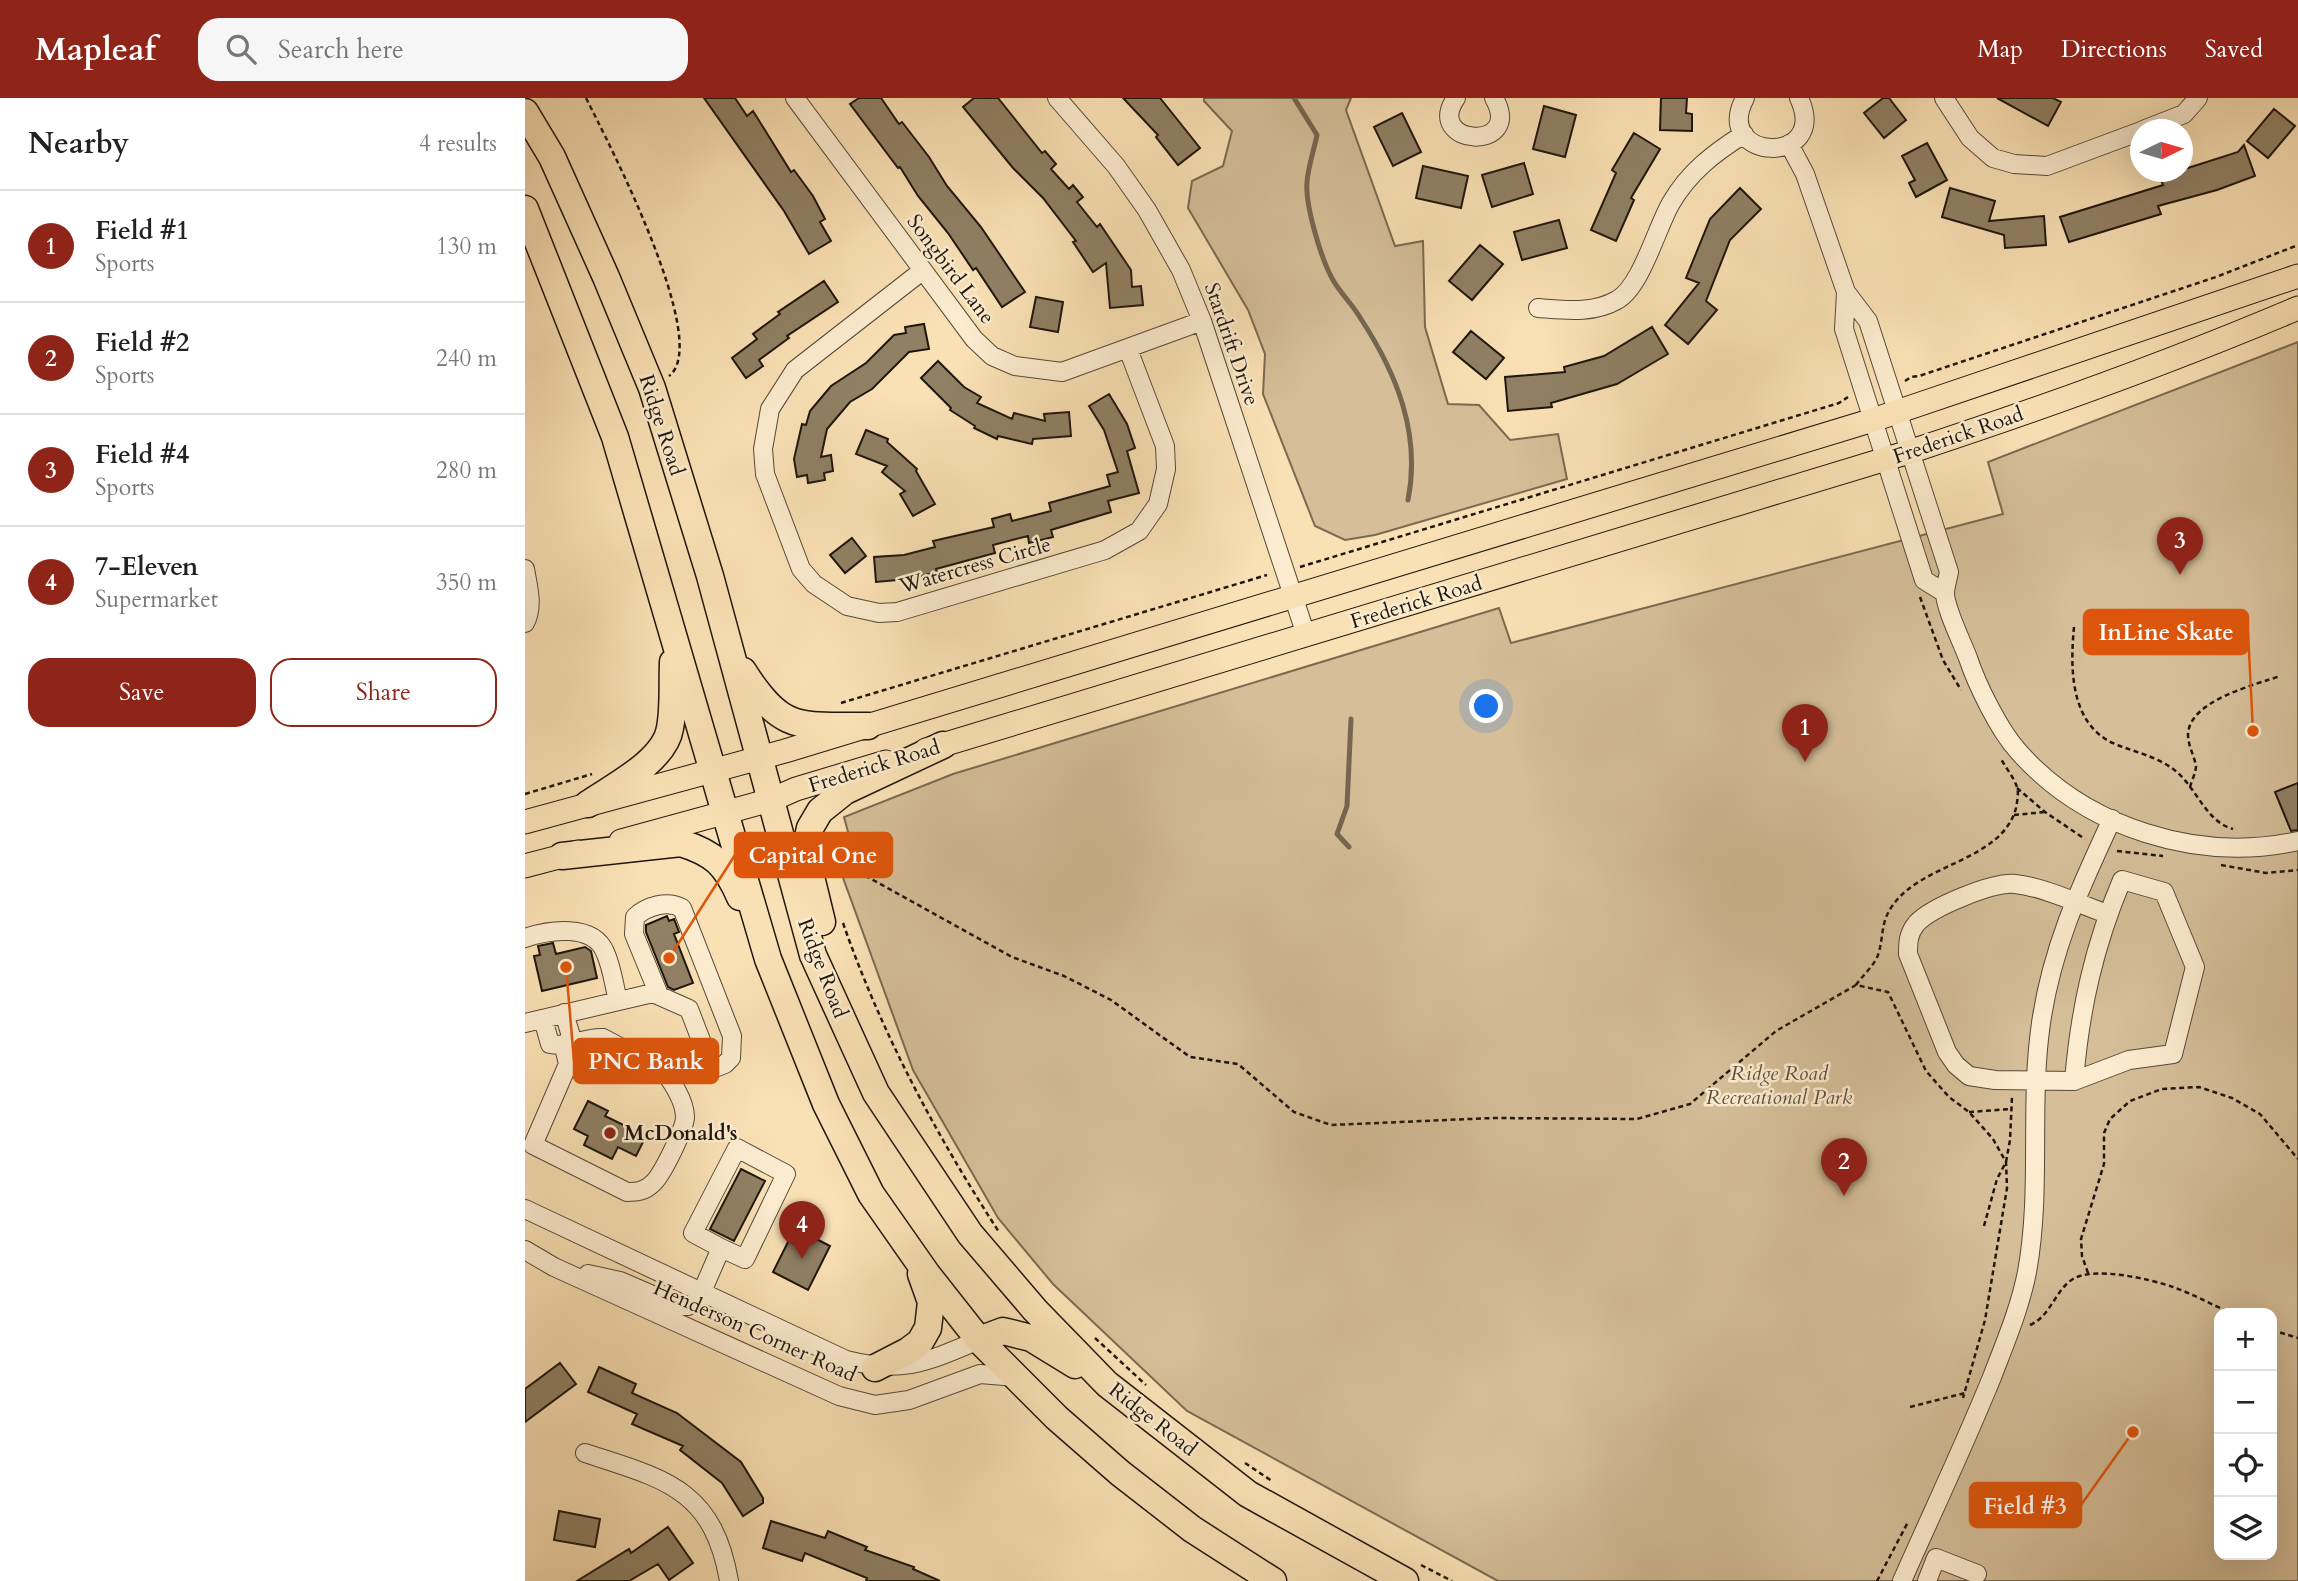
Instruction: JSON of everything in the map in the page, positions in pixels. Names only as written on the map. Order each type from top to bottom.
[{"type":"highway","name":"Ridge Road","points":[[525,112],[552,157],[652,388],[710,576],[813,955],[876,1093],[970,1234],[1035,1310],[1107,1384],[1248,1494],[1411,1572]]},
{"type":"highway","points":[[525,209],[615,437],[768,959]]},
{"type":"highway","points":[[588,804],[642,767],[663,747],[670,731],[673,636]]},
{"type":"highway","points":[[730,649],[768,706],[784,719],[806,725],[868,726]]},
{"type":"highway","points":[[849,1036],[805,852],[810,828],[820,811],[845,791],[943,745]]},
{"type":"highway","points":[[562,856],[681,843],[700,849],[713,857],[730,874],[768,959],[826,1104],[871,1194],[914,1256],[979,1340],[1057,1418],[1120,1473],[1192,1529],[1273,1581]]},
{"type":"highway","points":[[875,1368],[920,1342],[928,1328],[931,1302],[914,1256]]},
{"type":"highway","points":[[979,1340],[1003,1331],[1031,1338],[1107,1384]]},
{"type":"main road","name":"Frederick Road","points":[[525,822],[758,759],[1897,413],[2298,276]]},
{"type":"main road","name":"Frederick Road","points":[[525,866],[771,800],[796,789],[1885,460],[2001,422],[2211,345],[2298,308]]},
{"type":"street","name":"Songbird Lane","points":[[795,98],[974,340],[992,356],[1014,366],[1062,372],[1202,321]]},
{"type":"street","name":"Stardrift Drive","points":[[1057,98],[1116,166],[1147,210],[1181,270],[1202,321],[1306,635]]},
{"type":"street","points":[[1456,98],[1451,109],[1453,125],[1458,131],[1472,138],[1488,135],[1498,122],[1499,106],[1494,98]]},
{"type":"street","points":[[1745,98],[1739,117],[1744,134],[1749,141],[1765,149],[1781,148],[1789,144],[1803,128],[1804,107],[1799,98]]},
{"type":"street","points":[[1944,98],[1970,138],[1993,158],[2014,164],[2047,166],[2130,135]]},
{"type":"street","points":[[2170,119],[2183,114],[2199,98]]},
{"type":"street","points":[[1538,308],[1585,311],[1619,300],[1639,275],[1670,204],[1689,176],[1706,160],[1744,134]]},
{"type":"street","points":[[1789,144],[1805,174],[1846,292],[1868,321],[1949,572],[1945,593],[1971,667],[2016,750],[2049,782],[2080,804],[2112,819],[2172,840],[2200,846],[2272,846],[2298,841]]},
{"type":"street","name":"Watercress Circle","points":[[922,271],[795,370],[770,409],[763,449],[765,474],[801,569],[814,584],[847,606],[879,613],[897,612],[1105,550],[1139,531],[1158,504],[1166,468],[1165,446],[1128,349]]},
{"type":"street","points":[[1846,292],[1844,329],[1924,580],[1945,593]]},
{"type":"street","points":[[525,569],[530,593],[530,614],[525,623]]},
{"type":"street","points":[[1902,1581],[1973,1424],[2012,1325],[2027,1272],[2033,1219],[2041,1025],[2051,965],[2074,902],[2112,819]]},
{"type":"street","points":[[2074,1081],[2078,1030],[2083,1008],[2107,914],[2122,880],[2164,892],[2195,967],[2173,1054],[2129,1060],[2074,1081],[1984,1079],[1969,1076],[1956,1065],[1947,1052],[1908,954],[1908,937],[1927,915],[1992,885],[2025,885],[2107,914]]},
{"type":"street","points":[[564,1013],[571,1036],[564,1047],[568,1064],[533,1145],[627,1192],[639,1192],[661,1174],[685,1120],[684,1109],[668,1076],[661,1069],[603,1038],[564,1047],[550,1044],[530,1022],[564,1013],[653,992],[659,995],[689,1009],[712,1069],[725,1064],[731,1058],[732,1036],[683,908],[677,905],[655,906],[635,917],[634,934],[659,995]]},
{"type":"street","points":[[525,938],[564,930],[596,940],[605,953],[618,1001]]},
{"type":"street","points":[[737,1148],[786,1174],[745,1259],[721,1248],[693,1233],[737,1148]]},
{"type":"street","name":"Henderson Corner Road","points":[[525,1209],[846,1360],[875,1368],[921,1364],[979,1340]]},
{"type":"street","points":[[554,1267],[620,1281],[678,1306],[688,1306],[698,1301],[721,1248]]},
{"type":"street","name":"Henderson Corner Road","points":[[525,1250],[554,1267],[839,1396],[874,1405],[909,1401],[979,1374],[1016,1377]]},
{"type":"street","points":[[585,1453],[662,1479],[691,1500],[717,1537],[729,1581]]},
{"type":"street","points":[[1916,1550],[1977,1574]]},
{"type":"street","points":[[1927,1581],[1936,1558]]},
{"type":"path","points":[[586,98],[635,195],[667,276],[681,356],[676,371],[652,388]]},
{"type":"path","points":[[1889,387],[1911,377],[2216,277],[2298,245]]},
{"type":"path","points":[[1310,564],[1760,428],[1839,403],[1846,397],[1865,395]]},
{"type":"path","points":[[836,705],[1257,578]]},
{"type":"path","points":[[1918,592],[1943,660],[1963,694]]},
{"type":"path","points":[[2074,627],[2073,684],[2087,722],[2098,734],[2115,744],[2144,753],[2178,773],[2225,827]]},
{"type":"path","points":[[2190,787],[2196,768],[2189,748],[2188,731],[2197,715],[2220,697],[2280,676]]},
{"type":"path","points":[[1996,751],[2017,788],[2045,812],[2085,839],[2099,845]]},
{"type":"path","points":[[525,794],[592,774]]},
{"type":"path","points":[[826,867],[825,853],[1012,957],[1064,976],[1111,1000],[1191,1057],[1238,1064],[1294,1112],[1331,1125],[1493,1118],[1637,1119],[1690,1104],[1776,1031],[1856,985],[1878,956],[1882,926],[1893,904],[1916,883],[1995,840],[2008,827],[2014,815],[2017,788]]},
{"type":"path","points":[[2014,815],[2045,812]]},
{"type":"path","points":[[842,918],[879,1016],[962,1175],[999,1233]]},
{"type":"path","points":[[1856,985],[1888,992],[1926,1071],[1993,1139],[2006,1162]]},
{"type":"path","points":[[2088,1273],[2082,1256],[2081,1238],[2104,1164],[2104,1133],[2110,1119],[2130,1101],[2162,1089],[2199,1087],[2232,1098],[2260,1114],[2298,1159]]},
{"type":"path","points":[[1963,1398],[1985,1320],[2007,1188],[2006,1162],[2010,1140],[2012,1091]]},
{"type":"path","points":[[1969,1112],[2011,1110]]},
{"type":"path","points":[[1984,1226],[1997,1179],[2006,1162]]},
{"type":"path","points":[[2024,1326],[2033,1324],[2046,1313],[2066,1284],[2088,1273],[2134,1278],[2173,1287],[2221,1308]]},
{"type":"path","points":[[1985,1320],[1993,1321]]},
{"type":"path","points":[[2277,1332],[2298,1338]]},
{"type":"path","points":[[1093,1337],[1151,1390]]},
{"type":"path","points":[[1910,1407],[1965,1393]]},
{"type":"path","points":[[1235,1456],[1280,1487]]},
{"type":"path","points":[[1877,1581],[1911,1516]]},
{"type":"path","points":[[1411,1572],[1452,1581]]},
{"type":"green space","points":[[1204,98],[1351,98],[1346,110],[1395,246],[1423,241],[1425,327],[1448,404],[1479,405],[1510,440],[1558,434],[1567,479],[1375,535],[1345,540],[1315,526],[1263,394],[1265,354],[1248,310],[1188,208],[1192,181],[1223,166],[1232,131]]},
{"type":"green space","name":"Ridge Road Recreational Park","points":[[2298,342],[2298,1581],[1498,1581],[1187,1411],[1053,1284],[998,1218],[913,1070],[842,875],[853,850],[844,817],[953,774],[1499,608],[1511,643],[2003,514],[1988,462]]},
{"type":"building","points":[[704,98],[735,98],[747,116],[753,111],[791,172],[794,170],[813,196],[825,219],[820,222],[831,241],[809,254],[784,211]]},
{"type":"building","points":[[859,98],[881,98],[899,124],[902,122],[947,186],[981,227],[1025,292],[1002,307],[976,268],[973,270],[900,167],[898,168],[850,104]]},
{"type":"building","points":[[974,98],[998,98],[1042,153],[1045,151],[1056,164],[1051,169],[1069,189],[1073,185],[1083,197],[1077,202],[1097,227],[1100,224],[1131,270],[1132,287],[1141,286],[1143,305],[1110,308],[1106,263],[1093,272],[1073,242],[1076,241],[1043,198],[1013,168],[963,107]]},
{"type":"building","points":[[1123,98],[1160,98],[1200,148],[1178,165],[1156,137],[1158,135]]},
{"type":"building","points":[[1661,98],[1687,98],[1686,113],[1692,114],[1692,131],[1660,130]]},
{"type":"building","points":[[1883,98],[1889,98],[1906,120],[1884,138],[1864,113]]},
{"type":"building","points":[[1997,98],[2053,98],[2061,102],[2048,126]]},
{"type":"building","points":[[1544,106],[1576,115],[1565,157],[1533,149]]},
{"type":"building","points":[[2274,109],[2295,126],[2268,158],[2247,141]]},
{"type":"building","points":[[1402,113],[1421,152],[1393,166],[1374,127]]},
{"type":"building","points":[[1634,133],[1660,149],[1631,198],[1634,200],[1616,241],[1591,230],[1616,173],[1612,170]]},
{"type":"building","points":[[1927,143],[1947,180],[1916,197],[1909,183],[1915,180],[1902,156]]},
{"type":"building","points":[[2244,145],[2255,176],[2217,190],[2158,206],[2161,214],[2069,242],[2060,217],[2163,185],[2162,182],[2193,182],[2193,166],[2238,152]]},
{"type":"building","points":[[1524,163],[1533,194],[1492,207],[1482,175]]},
{"type":"building","points":[[1423,166],[1468,176],[1461,208],[1416,198]]},
{"type":"building","points":[[1740,188],[1761,209],[1730,240],[1706,301],[1717,310],[1688,344],[1665,325],[1699,283],[1686,278],[1710,219]]},
{"type":"building","points":[[1950,188],[1995,201],[1989,221],[2044,216],[2046,245],[2005,248],[2004,235],[1942,217]]},
{"type":"building","points":[[1559,220],[1567,248],[1522,260],[1514,232]]},
{"type":"building","points":[[1480,245],[1503,264],[1472,300],[1449,281]]},
{"type":"building","points":[[824,281],[838,302],[787,336],[789,338],[759,360],[763,366],[746,378],[732,358],[757,339],[753,334],[780,314],[778,312]]},
{"type":"building","points":[[1036,297],[1063,302],[1058,332],[1030,327]]},
{"type":"building","points":[[924,324],[929,349],[909,352],[872,389],[850,402],[827,429],[821,457],[831,455],[833,471],[824,473],[825,480],[808,483],[807,475],[797,477],[794,459],[802,424],[806,425],[810,411],[831,386],[866,363],[894,335],[906,333],[905,327]]},
{"type":"building","points":[[1652,327],[1668,354],[1617,384],[1551,403],[1552,407],[1508,411],[1505,377],[1565,372],[1564,367],[1604,356]]},
{"type":"building","points":[[1471,331],[1504,358],[1486,379],[1453,352]]},
{"type":"building","points":[[938,361],[964,387],[981,397],[977,403],[1012,419],[1014,413],[1045,421],[1044,414],[1069,412],[1071,436],[1033,439],[1032,444],[998,436],[997,439],[974,428],[975,426],[950,410],[921,378]]},
{"type":"building","points":[[1109,394],[1127,424],[1135,448],[1127,451],[1139,493],[1108,501],[1111,512],[1051,530],[1053,537],[1029,543],[1028,536],[993,545],[995,553],[936,569],[937,572],[909,579],[876,582],[874,557],[904,555],[935,547],[933,541],[994,527],[992,519],[1010,514],[1012,521],[1051,511],[1049,503],[1110,486],[1107,475],[1118,472],[1104,430],[1089,406]]},
{"type":"building","points":[[866,430],[888,439],[887,442],[917,469],[935,504],[913,516],[900,494],[905,491],[882,472],[887,466],[856,454]]},
{"type":"building","points":[[852,538],[866,556],[845,573],[830,555]]},
{"type":"building","points":[[2298,783],[2298,830],[2291,831],[2275,792]]},
{"type":"building","points":[[667,916],[669,921],[674,919],[679,932],[674,934],[693,983],[674,990],[668,987],[646,932],[646,925]]},
{"type":"building","points":[[553,943],[556,954],[585,947],[591,951],[597,978],[542,991],[534,956],[540,955],[538,946]]},
{"type":"building","name":"McDonald's","points":[[588,1101],[608,1111],[605,1116],[646,1136],[636,1156],[618,1147],[612,1159],[584,1145],[588,1136],[574,1129]]},
{"type":"building","points":[[741,1169],[765,1181],[734,1241],[710,1229]]},
{"type":"building","points":[[795,1228],[830,1246],[808,1290],[773,1272]]},
{"type":"building","points":[[560,1363],[576,1384],[525,1422],[525,1389]]},
{"type":"building","points":[[599,1367],[636,1384],[632,1393],[677,1413],[741,1462],[763,1498],[763,1503],[743,1516],[722,1483],[680,1450],[683,1446],[632,1424],[637,1414],[588,1392]]},
{"type":"building","points":[[559,1511],[600,1519],[595,1547],[554,1540]]},
{"type":"building","points":[[771,1521],[825,1538],[828,1531],[867,1547],[865,1550],[914,1567],[913,1569],[940,1581],[866,1581],[867,1578],[805,1553],[802,1561],[763,1548]]},
{"type":"building","points":[[668,1527],[693,1563],[669,1580],[658,1564],[629,1581],[577,1581],[629,1549],[631,1553]]},
{"type":"waterway","points":[[1294,98],[1317,135],[1307,192],[1311,218],[1328,271],[1374,340],[1403,405],[1411,452],[1408,500]]},
{"type":"waterway","points":[[1349,847],[1337,834],[1347,806],[1351,719]]},
{"type":"place","name":"Field #4","points":[[2180,575]]},
{"type":"place","name":"InLine Skate","points":[[2253,731]]},
{"type":"place","name":"Field #1","points":[[1805,762]]},
{"type":"place","name":"Capital One","points":[[669,958]]},
{"type":"place","name":"PNC Bank","points":[[566,967]]},
{"type":"place","name":"McDonald's","points":[[610,1133]]},
{"type":"place","name":"Field #2","points":[[1844,1196]]},
{"type":"place","name":"7-Eleven","points":[[802,1259]]},
{"type":"place","name":"Field #3","points":[[2133,1432]]}]
